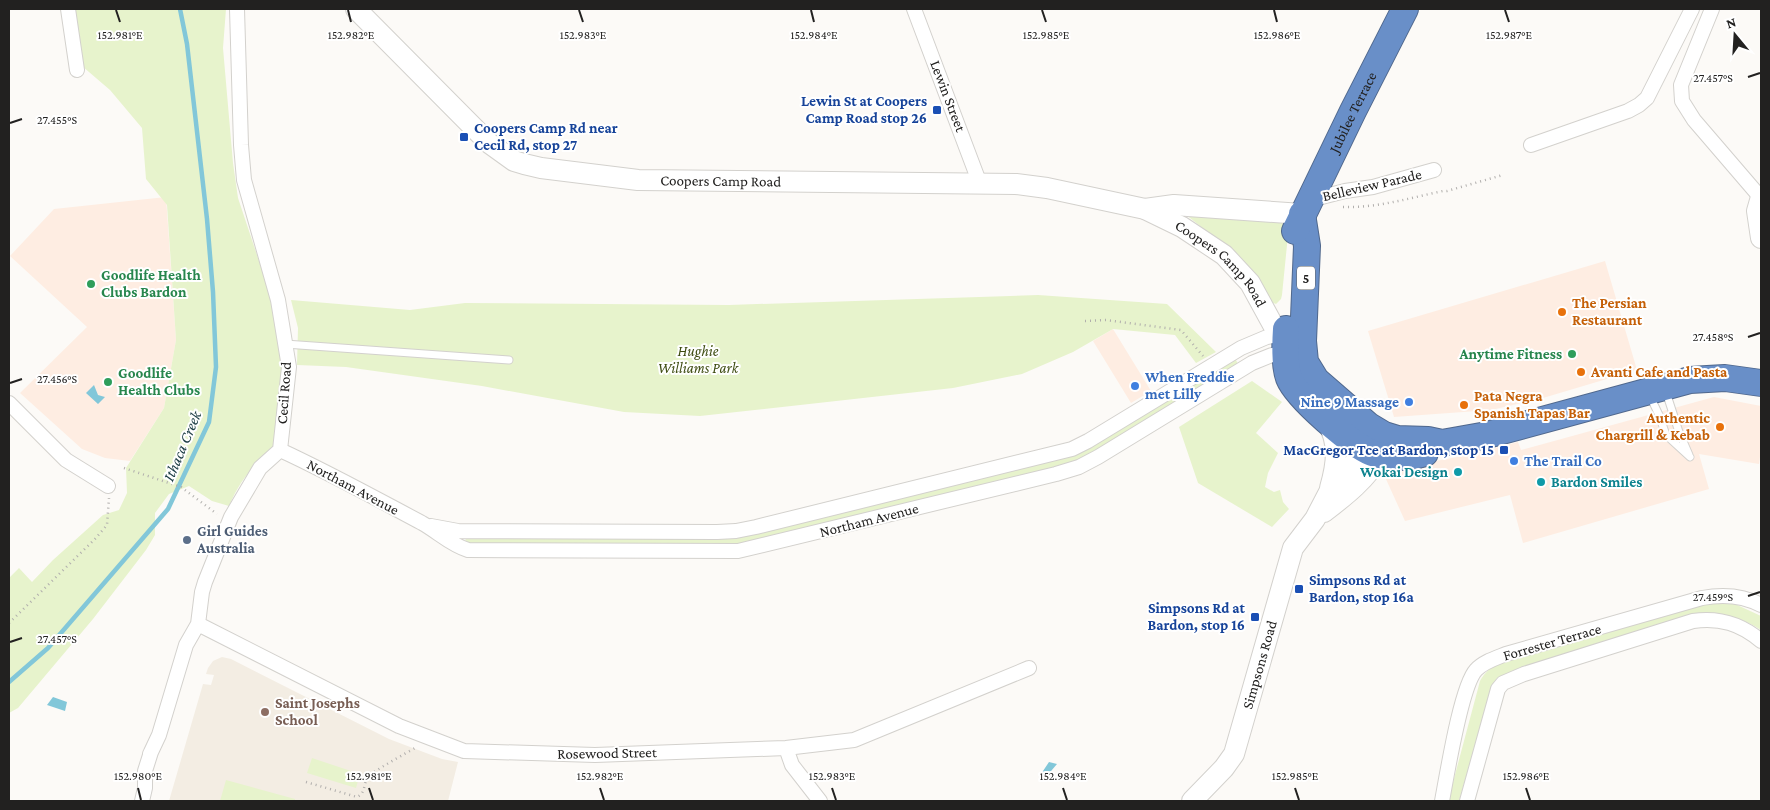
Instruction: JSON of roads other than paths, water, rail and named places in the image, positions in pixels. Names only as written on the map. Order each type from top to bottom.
[{"type":"highway","name":"Jubilee Terrace","points":[[1305,207],[1404,9]]},
{"type":"highway","name":"5","points":[[1305,207],[1307,246],[1290,339],[1288,373],[1292,384],[1303,398],[1323,417],[1381,445],[1397,440],[1428,440],[1442,443],[1509,429],[1690,380],[1725,378],[1761,383]]},
{"type":"highway","name":"5","points":[[1290,339],[1316,380],[1369,426],[1381,445]]},
{"type":"main road","name":"Coopers Camp Road","points":[[356,9],[489,143],[514,160],[524,164],[541,168],[638,180],[1031,185],[1145,209],[1182,227],[1224,255],[1250,283],[1274,325],[1290,339]]},
{"type":"main road","points":[[1761,197],[1757,212],[1761,238]]},
{"type":"main road","name":"Coopers Camp Road","points":[[1145,209],[1174,205],[1305,207]]},
{"type":"main road","points":[[1323,417],[1333,434],[1336,450],[1336,463],[1329,492]]},
{"type":"main road","name":"Simpsons Road","points":[[1315,519],[1329,492],[1351,466],[1381,445]]},
{"type":"main road","name":"Simpsons Road","points":[[1192,801],[1224,768],[1234,754],[1287,563],[1295,543],[1315,519],[1351,490],[1372,467],[1381,445]]},
{"type":"street","points":[[68,9],[77,70]]},
{"type":"street","name":"Cecil Road","points":[[238,9],[244,180],[278,300],[289,367],[280,450]]},
{"type":"street","name":"Lewin Street","points":[[914,9],[980,184]]},
{"type":"street","points":[[1532,145],[1640,105],[1647,98],[1692,9]]},
{"type":"street","points":[[1712,9],[1680,90],[1682,100],[1694,120],[1761,197]]},
{"type":"street","name":"Belleview Parade","points":[[1305,207],[1345,191],[1379,185],[1434,170]]},
{"type":"street","name":"Northam Avenue","points":[[426,525],[458,531],[718,532],[744,530],[1072,449],[1247,345],[1267,337],[1290,339]]},
{"type":"street","name":"Northam Avenue","points":[[280,450],[426,525],[451,542],[468,550],[728,552],[747,549],[1079,467],[1098,458],[1252,363],[1272,355],[1290,339]]},
{"type":"street","points":[[9,403],[66,460],[108,486]]},
{"type":"street","points":[[142,801],[145,788],[145,771],[159,734],[186,644],[198,624],[202,592],[218,550],[231,517],[260,468],[280,450]]},
{"type":"street","name":"Forrester Terrace","points":[[1442,801],[1469,680],[1480,666],[1506,654],[1702,598],[1728,595],[1741,597],[1761,605]]},
{"type":"street","name":"Forrester Terrace","points":[[1467,801],[1496,697],[1503,683],[1524,674],[1693,621],[1706,619],[1724,620],[1738,625],[1761,641]]},
{"type":"street","name":"Rosewood Street","points":[[198,624],[399,726],[464,751],[595,756],[786,748],[854,740],[1029,668]]},
{"type":"street","points":[[786,748],[792,765],[820,801]]},
{"type":"street","points":[[136,801],[138,774],[141,766],[152,752]]},
{"type":"lane","points":[[285,344],[509,360]]},
{"type":"lane","points":[[1656,389],[1678,432],[1690,457],[1666,435],[1660,415],[1656,389]]},
{"type":"lane","points":[[1666,435],[1678,432]]},
{"type":"water","points":[[94,385],[98,395],[105,397],[98,404],[86,393]]},
{"type":"water","points":[[53,697],[67,702],[65,711],[47,705]]},
{"type":"water","points":[[1049,762],[1057,764],[1046,777],[1041,774]]},
{"type":"waterway","name":"Ithaca Creek","points":[[9,682],[48,648],[168,509],[209,422],[216,367],[213,292],[207,219],[187,44],[180,9]]},
{"type":"place","name":"Lewin St at Coopers Camp Road stop 26","points":[[937,110]]},
{"type":"place","name":"Coopers Camp Rd near Cecil Rd, stop 27","points":[[464,137]]},
{"type":"place","name":"Goodlife Health Clubs Bardon","points":[[91,284]]},
{"type":"place","name":"The Persian Restaurant","points":[[1562,312]]},
{"type":"place","name":"Anytime Fitness","points":[[1572,354]]},
{"type":"place","name":"Avanti Cafe and Pasta","points":[[1581,372]]},
{"type":"place","name":"Goodlife Health Clubs","points":[[108,382]]},
{"type":"place","name":"When Freddie met Lilly","points":[[1135,386]]},
{"type":"place","name":"Nine 9 Massage","points":[[1409,402]]},
{"type":"place","name":"Pata Negra Spanish Tapas Bar","points":[[1464,405]]},
{"type":"place","name":"Authentic Chargrill & Kebab","points":[[1720,427]]},
{"type":"place","name":"MacGregor Tce at Bardon, stop 15","points":[[1504,450]]},
{"type":"place","name":"The Trail Co","points":[[1514,461]]},
{"type":"place","name":"Wokai Design","points":[[1458,472]]},
{"type":"place","name":"Bardon Smiles","points":[[1541,482]]},
{"type":"place","name":"Girl Guides Australia","points":[[187,540]]},
{"type":"place","name":"Simpsons Rd at Bardon, stop 16a","points":[[1299,589]]},
{"type":"place","name":"Simpsons Rd at Bardon, stop 16","points":[[1255,617]]},
{"type":"place","name":"Saint Josephs School","points":[[265,712]]},
{"type":"park label","name":"Hughie Williams Park","points":[[698,360]]}]
